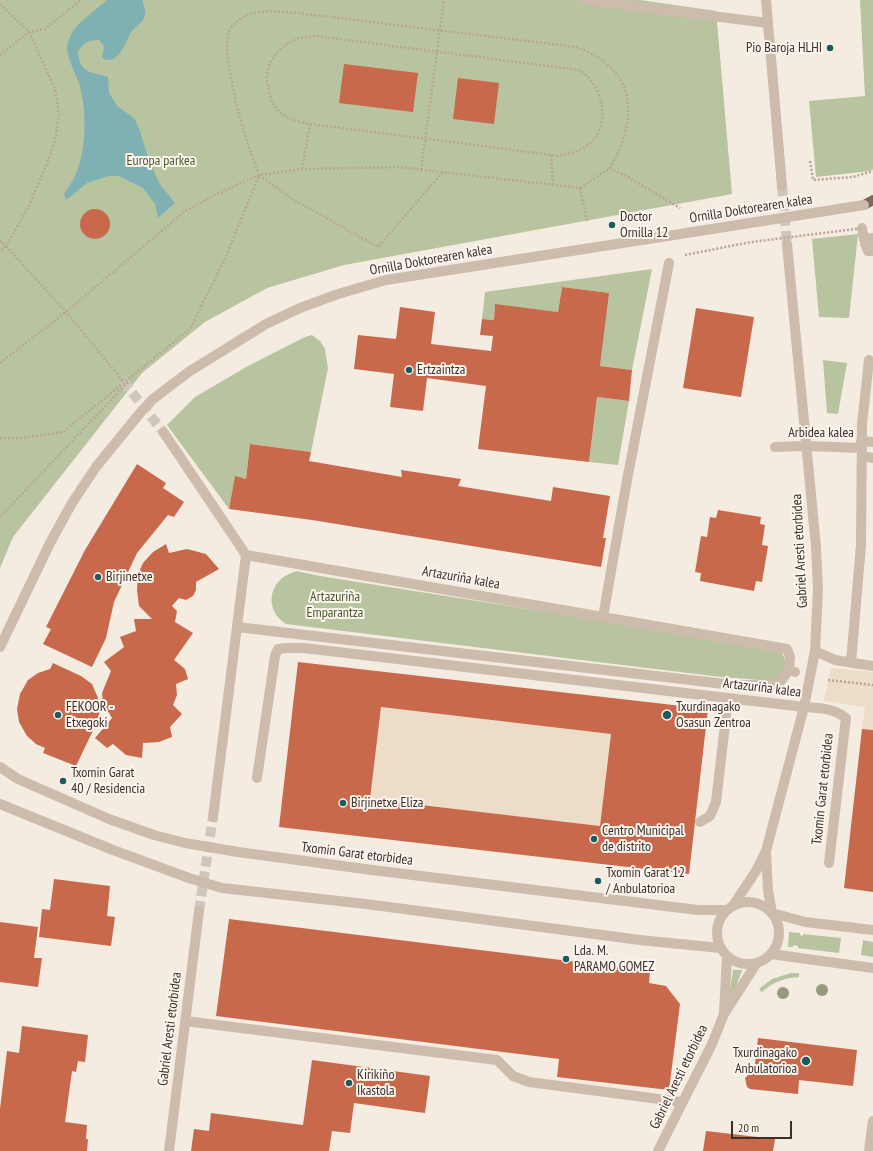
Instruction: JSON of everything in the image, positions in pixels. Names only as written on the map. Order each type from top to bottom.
[{"type":"street","points":[[585,0],[768,23]]},
{"type":"street","points":[[766,0],[782,186]]},
{"type":"street","name":"Ornilla Doktorearen kalea","points":[[0,647],[50,543],[72,503],[101,461],[140,412],[153,399],[190,371],[266,324],[300,308],[338,294],[386,280],[871,204]]},
{"type":"street","points":[[862,228],[864,238],[873,238]]},
{"type":"street","points":[[873,243],[865,244],[868,251],[873,251]]},
{"type":"street","name":"Gabriel Aresti etorbidea","points":[[766,851],[804,707],[815,651],[818,590],[816,540],[787,244]]},
{"type":"street","points":[[603,617],[668,263]]},
{"type":"street","name":"Arbidea kalea","points":[[861,448],[869,360]]},
{"type":"street","points":[[164,433],[246,555],[213,817]]},
{"type":"street","name":"Arbidea kalea","points":[[775,447],[806,446],[861,448],[873,442]]},
{"type":"street","points":[[851,662],[862,545],[861,448]]},
{"type":"street","name":"Arbidea kalea","points":[[861,448],[873,458]]},
{"type":"street","name":"Artazuriña kalea","points":[[237,627],[733,685],[778,685],[792,671],[787,649],[246,555]]},
{"type":"street","name":"Artazuriña kalea","points":[[257,778],[275,656],[278,649],[287,648],[319,650],[728,699],[827,709],[841,714],[846,718]]},
{"type":"street","points":[[815,651],[835,660],[873,666]]},
{"type":"street","points":[[700,822],[710,816],[716,802],[728,699]]},
{"type":"street","name":"Txomin Garat etorbidea","points":[[829,863],[846,718]]},
{"type":"street","name":"Txomin Garat etorbidea","points":[[0,767],[18,779],[109,819],[154,835],[185,842],[238,852],[380,871],[698,910],[730,907]]},
{"type":"street","points":[[0,804],[113,850],[189,878],[222,888],[366,904],[632,939],[720,948]]},
{"type":"street","points":[[730,907],[744,902],[754,902],[764,906],[777,920],[779,938],[776,947],[764,960],[756,964],[746,964],[735,962],[726,957],[716,939],[716,929],[719,918],[730,907],[756,871],[766,851]]},
{"type":"street","points":[[766,851],[768,890],[772,913]]},
{"type":"street","name":"Gabriel Aresti etorbidea","points":[[169,1151],[198,911]]},
{"type":"street","points":[[772,913],[806,922],[873,930]]},
{"type":"street","points":[[771,954],[873,968]]},
{"type":"street","points":[[724,1014],[726,957]]},
{"type":"street","points":[[724,1014],[756,964]]},
{"type":"street","name":"Gabriel Aresti etorbidea","points":[[658,1151],[712,1044],[724,1014]]},
{"type":"street","points":[[185,1021],[497,1060],[514,1076],[529,1082],[682,1102]]},
{"type":"street","points":[[869,1151],[873,1121]]},
{"type":"path","points":[[0,55],[29,32],[45,29],[81,0]]},
{"type":"path","points":[[421,170],[444,0]]},
{"type":"path","points":[[0,4],[29,32],[54,89],[59,115],[55,141],[28,208],[6,246],[0,252]]},
{"type":"path","points":[[0,363],[66,312],[184,212],[213,196],[259,175],[302,169],[399,167],[421,170],[444,172],[580,188],[610,168],[619,154],[627,131],[629,116],[625,90],[620,78],[601,58],[576,47],[298,13],[256,12],[246,16],[236,22],[230,31],[227,42],[228,58],[236,104],[245,139],[259,175],[291,198],[378,247],[444,172]]},
{"type":"path","points":[[315,36],[437,52],[565,68],[583,72],[596,85],[600,95],[603,109],[598,133],[594,139],[582,149],[560,156],[551,155],[298,122],[283,114],[273,103],[270,96],[267,74],[270,63],[284,46],[297,38],[315,36]]},
{"type":"path","points":[[302,169],[310,124]]},
{"type":"path","points":[[551,155],[553,185]]},
{"type":"path","points":[[810,161],[813,180],[853,177],[873,171]]},
{"type":"path","points":[[610,168],[628,176],[680,208]]},
{"type":"path","points":[[0,438],[22,438],[63,432],[190,329],[224,262],[259,175]]},
{"type":"path","points":[[580,188],[587,221]]},
{"type":"path","points":[[685,255],[751,242],[862,228]]},
{"type":"path","points":[[0,241],[66,312],[123,381]]},
{"type":"path","points":[[0,517],[135,374]]},
{"type":"path","points":[[828,680],[873,685]]},
{"type":"green space","name":"Europa parkea","points":[[0,0],[640,0],[716,11],[732,194],[344,265],[267,288],[205,322],[142,373],[13,537],[0,568]]},
{"type":"green space","points":[[860,0],[873,0],[873,169],[870,171],[816,177],[809,101],[865,96]]},
{"type":"green space","points":[[858,234],[849,318],[819,317],[812,239]]},
{"type":"green space","points":[[652,269],[632,370],[600,366],[608,293],[562,287],[558,312],[495,305],[494,320],[482,319],[485,292]]},
{"type":"green space","points":[[312,335],[320,341],[325,349],[328,368],[311,452],[250,444],[246,479],[235,477],[229,509],[167,425],[195,397],[248,366],[305,337]]},
{"type":"green space","points":[[823,360],[847,363],[838,414],[827,413]]},
{"type":"green space","points":[[597,397],[629,401],[618,465],[589,462]]},
{"type":"green space","name":"Artazuriña Emparantza","points":[[296,571],[780,650],[784,657],[786,666],[779,678],[772,681],[721,677],[286,624],[276,614],[273,607],[272,594],[279,581],[285,576]]},
{"type":"green space","points":[[789,932],[800,933],[800,935],[803,936],[803,934],[841,938],[839,953],[798,948],[798,946],[793,945],[793,947],[788,947]]},
{"type":"green space","points":[[863,940],[873,942],[873,957],[861,955]]},
{"type":"green space","points":[[733,970],[742,970],[730,1004],[728,1003]]},
{"type":"green space","points":[[791,973],[799,973],[799,977],[779,981],[762,992],[759,989],[772,979]]},
{"type":"shaded area","points":[[831,668],[873,672],[873,730],[862,729],[865,707],[824,701]]},
{"type":"shaded area","points":[[381,707],[611,734],[600,826],[370,799]]},
{"type":"water","points":[[107,0],[143,0],[145,11],[144,18],[130,34],[122,50],[116,57],[105,60],[102,57],[104,46],[99,40],[90,41],[84,44],[78,51],[79,58],[83,68],[108,77],[109,93],[118,107],[134,118],[139,128],[147,154],[159,183],[175,203],[158,218],[155,204],[143,188],[119,176],[109,176],[87,183],[66,200],[64,194],[74,178],[79,165],[84,142],[82,94],[67,52],[68,42],[79,24]]},
{"type":"building","points":[[344,64],[418,73],[413,112],[339,103]]},
{"type":"building","points":[[458,78],[499,83],[494,124],[453,119]]},
{"type":"building","points":[[95,209],[106,213],[110,224],[106,235],[95,239],[84,235],[80,224],[84,213]]},
{"type":"building","points":[[562,287],[609,293],[600,366],[632,370],[629,401],[597,397],[589,462],[478,449],[486,386],[427,378],[423,411],[390,407],[394,374],[354,369],[358,335],[396,339],[400,307],[435,312],[431,344],[491,351],[493,336],[480,335],[482,319],[494,320],[495,304],[558,312]]},
{"type":"building","points":[[696,308],[754,317],[741,397],[683,388]]},
{"type":"building","points":[[250,444],[311,452],[309,461],[402,477],[401,470],[461,479],[458,486],[551,501],[553,487],[610,496],[603,538],[606,538],[601,567],[312,520],[229,509],[235,476],[246,479]]},
{"type":"building","name":"Birjinetxe","points":[[137,464],[166,483],[163,488],[184,502],[174,517],[168,515],[137,553],[114,602],[106,638],[92,667],[43,644],[51,629],[46,627],[85,550]]},
{"type":"building","points":[[718,510],[761,517],[760,524],[765,525],[762,545],[768,546],[762,582],[756,581],[754,591],[700,581],[701,573],[695,572],[701,536],[707,537],[710,517],[716,518]]},
{"type":"building","points":[[166,544],[169,553],[187,549],[206,554],[219,569],[196,582],[196,590],[193,596],[186,600],[179,598],[172,606],[177,611],[175,622],[193,633],[174,660],[185,669],[188,679],[176,684],[177,695],[173,705],[182,714],[170,727],[172,737],[159,742],[143,743],[142,758],[126,755],[113,744],[107,748],[95,738],[112,718],[103,703],[102,693],[111,671],[104,662],[124,647],[120,637],[136,631],[134,619],[152,619],[139,606],[137,590],[138,574],[143,563],[153,552]]},
{"type":"building","points":[[298,662],[708,709],[689,874],[279,827]],"holes":[[[381,707],[611,734],[600,826],[370,799]]]},
{"type":"building","name":"FEKOOR - Etxegoki","points":[[53,663],[81,676],[92,684],[98,698],[100,709],[98,720],[76,766],[43,753],[45,748],[36,744],[27,736],[19,722],[17,709],[20,694],[28,680],[38,673],[50,669]]},
{"type":"building","points":[[862,729],[873,730],[873,892],[844,888]]},
{"type":"building","points":[[54,879],[110,886],[107,916],[115,917],[111,946],[39,937],[42,909],[50,910]]},
{"type":"building","points":[[229,919],[650,971],[649,983],[666,986],[680,1004],[669,1090],[557,1077],[559,1059],[216,1016]]},
{"type":"building","points":[[0,922],[38,927],[34,958],[42,958],[38,987],[0,982]]},
{"type":"building","points":[[22,1026],[88,1035],[85,1062],[78,1061],[76,1072],[72,1071],[65,1122],[87,1125],[87,1151],[0,1151],[0,1109],[7,1051],[19,1053]]},
{"type":"building","name":"Txurdinagako Anbulatorioa","points":[[758,1038],[857,1050],[853,1086],[799,1080],[798,1094],[750,1089],[747,1087],[745,1078],[750,1073],[754,1073]]},
{"type":"building","points":[[312,1060],[430,1076],[425,1113],[354,1103],[350,1133],[332,1131],[329,1151],[191,1151],[194,1129],[209,1131],[211,1113],[303,1125]]},
{"type":"building","points":[[706,1131],[775,1139],[773,1151],[703,1151]]},
{"type":"tunnel","points":[[782,186],[787,244]]},
{"type":"tunnel","points":[[123,381],[164,433]]},
{"type":"tunnel","points":[[199,911],[213,817]]},
{"type":"place","name":"Pio Baroja HLHI","points":[[830,48]]},
{"type":"place","name":"Doctor Ornilla 12","points":[[612,225]]},
{"type":"place","name":"Ertzaintza","points":[[409,370]]},
{"type":"place","name":"Birjinetxe","points":[[98,577]]},
{"type":"place","name":"FEKOOR - Etxegoki","points":[[58,715]]},
{"type":"place","name":"Txurdinagako Osasun Zentroa","points":[[667,715]]},
{"type":"place","name":"Txomin Garat 40 / Residencia","points":[[63,781]]},
{"type":"place","name":"Birjinetxe Eliza","points":[[343,803]]},
{"type":"place","name":"Centro Municipal de distrito","points":[[594,839]]},
{"type":"place","name":"Txomin Garat 12 / Anbulatorioa","points":[[598,881]]},
{"type":"place","name":"Lda. M. PARAMO GOMEZ","points":[[566,959]]},
{"type":"place","name":"Txurdinagako Anbulatorioa","points":[[806,1061]]},
{"type":"place","name":"Kirikiño Ikastola","points":[[349,1083]]}]
